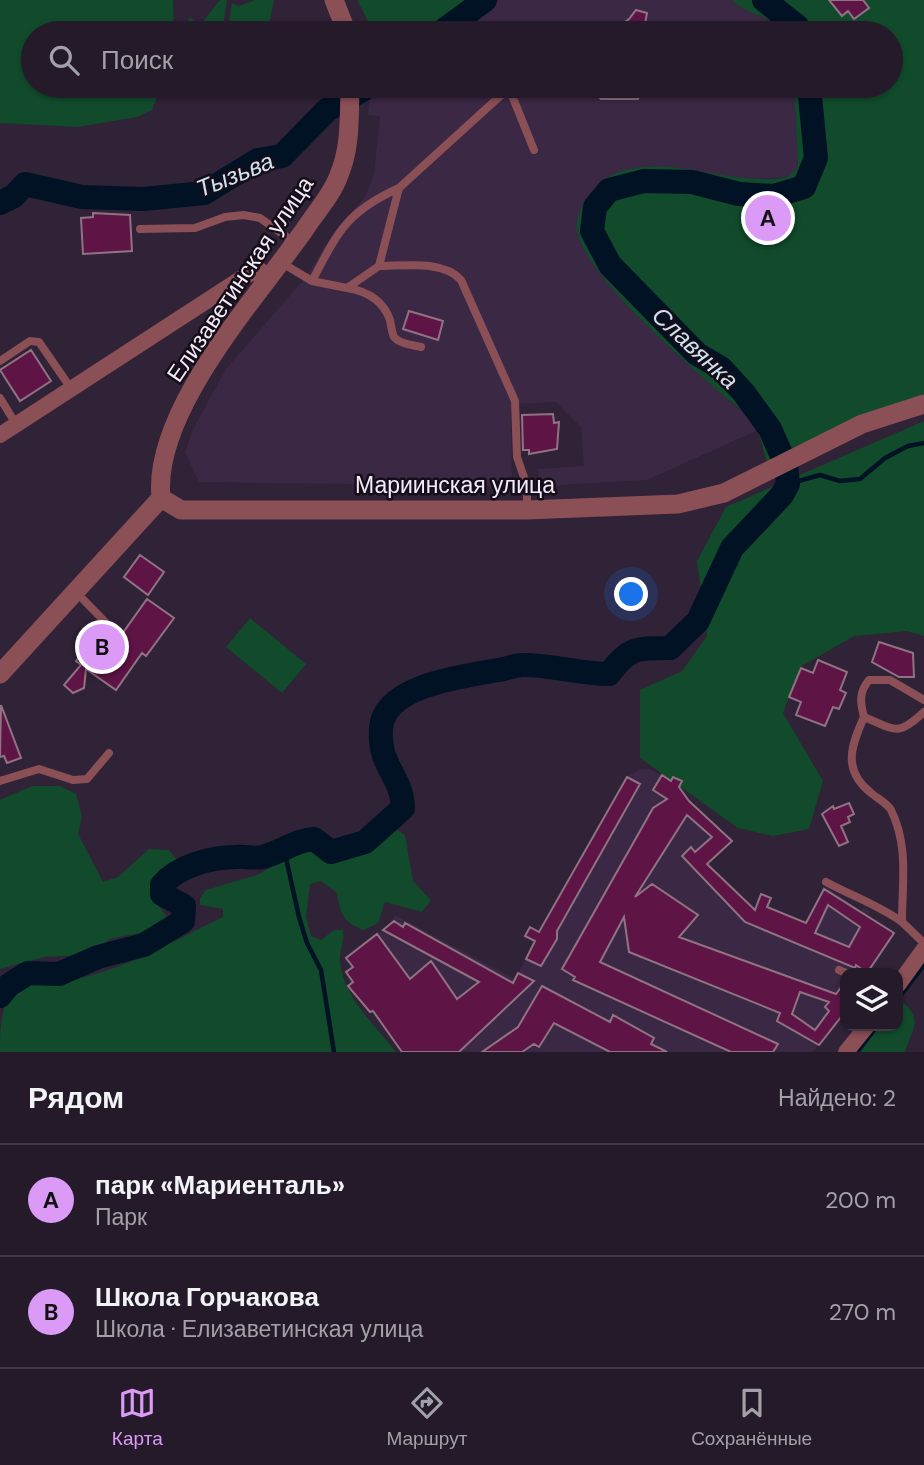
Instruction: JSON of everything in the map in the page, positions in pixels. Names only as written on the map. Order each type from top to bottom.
[{"type":"street","points":[[334,0],[343,21]]},
{"type":"street","name":"Елизаветинская улица","points":[[161,498],[161,464],[176,419],[209,362],[282,262],[339,176],[349,140],[350,98]]},
{"type":"street","points":[[0,435],[70,387],[245,276],[260,270]]},
{"type":"street","name":"Мариинская улица","points":[[161,498],[181,510],[527,510],[678,504],[712,497],[749,482],[862,424],[924,404]]},
{"type":"street","points":[[0,674],[161,498]]},
{"type":"street","points":[[903,978],[924,949]]},
{"type":"street","points":[[846,1052],[862,1031]]},
{"type":"lane","points":[[312,281],[337,234],[352,215],[399,188],[498,98]]},
{"type":"lane","points":[[513,98],[534,150]]},
{"type":"lane","points":[[379,266],[399,188]]},
{"type":"lane","points":[[140,229],[195,228],[225,217],[244,215],[260,218],[295,243]]},
{"type":"lane","points":[[282,262],[312,281],[362,290],[374,297],[387,313],[393,336],[401,342],[421,347]]},
{"type":"lane","points":[[347,288],[379,266],[432,267],[453,271],[461,280],[515,401],[517,457],[527,486],[527,510]]},
{"type":"lane","points":[[0,361],[30,341],[40,342],[70,387]]},
{"type":"lane","points":[[0,398],[16,424]]},
{"type":"lane","points":[[75,591],[112,629]]},
{"type":"lane","points":[[902,922],[905,860],[891,808],[861,785],[850,760],[851,746],[864,717],[861,696],[869,680],[890,680],[924,701]]},
{"type":"lane","points":[[864,717],[895,730],[907,728],[924,712]]},
{"type":"lane","points":[[0,782],[39,769],[73,780],[87,779],[108,753]]},
{"type":"lane","points":[[826,882],[855,898],[880,907],[902,922],[924,943]]},
{"type":"shaded area","points":[[497,0],[732,0],[771,21],[465,21]]},
{"type":"shaded area","points":[[370,98],[795,98],[798,168],[788,177],[741,180],[651,166],[652,328],[753,422],[756,431],[647,480],[539,486],[538,469],[584,466],[581,427],[556,402],[511,404],[512,486],[199,482],[185,453],[192,431],[226,369],[306,277],[334,232],[365,197],[374,174],[380,116],[368,115]]},
{"type":"shaded area","points":[[640,769],[650,769],[670,780],[673,777],[682,781],[679,787],[689,801],[732,841],[707,864],[751,907],[803,928],[826,887],[861,911],[864,907],[870,911],[868,915],[894,933],[870,968],[840,968],[840,1018],[813,1052],[402,1052],[373,1011],[370,1012],[359,995],[355,997],[346,987],[353,982],[346,972],[353,967],[347,958],[384,929],[387,931],[395,915],[515,979],[535,942],[525,936],[530,927],[539,931],[627,777]]},
{"type":"green space","points":[[0,0],[173,0],[174,21],[21,21],[21,98],[156,98],[152,110],[137,117],[77,127],[0,123]]},
{"type":"green space","points":[[220,0],[227,0],[224,21],[203,21]]},
{"type":"green space","points":[[255,0],[274,0],[270,21],[229,21],[232,3],[239,6]]},
{"type":"green space","points":[[357,0],[485,0],[456,21],[368,21]]},
{"type":"green space","points":[[732,0],[924,0],[924,395],[790,449],[767,462],[753,422],[663,340],[613,289],[593,264],[580,241],[577,222],[587,198],[606,179],[623,170],[669,167],[748,178],[788,177],[798,167],[795,98],[903,98],[903,21],[773,21]]},
{"type":"green space","points":[[924,421],[924,636],[907,631],[854,636],[800,667],[783,713],[823,781],[809,829],[773,836],[738,828],[640,758],[640,690],[682,671],[707,636],[697,561],[726,507]]},
{"type":"green space","points":[[250,618],[306,664],[282,693],[226,647]]},
{"type":"green space","points":[[32,786],[60,786],[76,794],[82,816],[78,834],[103,882],[118,877],[149,849],[169,850],[180,864],[157,883],[151,895],[169,920],[149,931],[110,939],[85,955],[44,957],[0,969],[0,800]]},
{"type":"green space","points":[[395,828],[405,835],[413,881],[431,900],[422,912],[385,902],[378,923],[364,930],[347,921],[337,893],[321,881],[310,884],[306,916],[311,936],[321,940],[334,930],[343,930],[340,962],[347,987],[361,1010],[396,1052],[0,1052],[3,1012],[9,997],[20,985],[35,980],[74,979],[132,961],[223,917],[223,909],[200,905],[200,898],[206,890],[257,875],[304,848],[331,854],[352,852],[373,843]]},
{"type":"green space","points":[[903,1003],[914,1018],[913,1030],[905,1052],[860,1052],[876,1031],[903,1031]]},
{"type":"building","points":[[829,0],[863,0],[869,8],[854,19],[848,11],[842,16]]},
{"type":"building","points":[[636,10],[647,13],[646,21],[626,21]]},
{"type":"building","points":[[600,98],[638,98],[638,99]]},
{"type":"building","points":[[93,213],[130,215],[132,251],[83,254],[81,218],[93,217]]},
{"type":"building","points":[[409,311],[443,321],[438,340],[403,329]]},
{"type":"building","points":[[31,350],[51,381],[20,401],[0,370]]},
{"type":"building","points":[[553,414],[554,423],[559,422],[557,449],[529,454],[529,450],[523,450],[522,415]]},
{"type":"building","points":[[140,555],[164,572],[148,595],[124,577]]},
{"type":"building","points":[[147,599],[174,618],[146,656],[142,653],[116,690],[86,669],[84,688],[73,693],[64,685],[81,665],[76,661],[94,637],[100,643],[110,636],[117,641]]},
{"type":"building","points":[[879,642],[913,653],[914,677],[899,677],[872,662]]},
{"type":"building","points":[[818,660],[847,672],[840,690],[846,693],[839,709],[833,707],[825,726],[796,715],[801,702],[789,697],[801,668],[813,673]]},
{"type":"building","points":[[1,705],[21,758],[7,763],[4,756],[0,757]]},
{"type":"building","points":[[662,775],[671,781],[673,777],[682,781],[679,787],[689,801],[732,841],[707,864],[755,910],[761,894],[771,898],[767,907],[806,923],[824,889],[894,933],[870,968],[856,965],[855,968],[745,922],[682,856],[691,847],[695,852],[712,837],[687,815],[635,897],[652,884],[698,915],[679,937],[836,994],[840,989],[840,1018],[819,1045],[777,1021],[780,1013],[629,952],[624,917],[600,962],[778,1044],[773,1052],[731,1052],[573,980],[575,977],[562,969],[653,808],[667,799],[653,790]],"holes":[[[828,905],[860,927],[849,947],[815,933]],[[800,992],[829,1002],[825,1007],[829,1011],[815,1030],[792,1014]]]},
{"type":"building","points":[[627,777],[640,784],[557,931],[557,939],[541,966],[526,959],[535,941],[525,936],[530,927],[539,932]]},
{"type":"building","points":[[849,803],[854,814],[848,817],[850,822],[841,826],[848,842],[839,846],[822,814],[833,806],[834,809]]},
{"type":"building","points":[[394,921],[403,927],[405,923],[513,983],[518,973],[534,981],[459,1052],[402,1052],[373,1011],[370,1012],[348,986],[353,982],[346,972],[353,967],[346,958],[377,934],[410,979],[431,961],[457,999],[479,982],[383,930]]},
{"type":"building","points":[[542,986],[610,1022],[613,1015],[654,1038],[651,1044],[667,1052],[610,1052],[554,1023],[539,1047],[534,1044],[522,1052],[482,1052],[518,1027]]},
{"type":"waterway","name":"Тызьва","points":[[456,21],[485,0]]},
{"type":"waterway","name":"Славянка","points":[[764,0],[791,21]]},
{"type":"waterway","name":"Тызьва","points":[[0,203],[14,196],[25,184],[82,197],[143,199],[204,193],[258,160],[282,156],[327,110],[348,98]]},
{"type":"waterway","name":"Славянка","points":[[0,996],[9,985],[28,973],[59,974],[98,957],[144,945],[183,921],[184,906],[162,894],[162,885],[186,868],[216,859],[263,857],[307,840],[314,839],[331,852],[365,842],[403,808],[399,787],[383,752],[381,728],[386,713],[411,692],[447,680],[521,665],[609,674],[622,659],[635,651],[670,648],[698,621],[732,548],[782,495],[788,484],[786,465],[770,429],[744,393],[721,368],[697,354],[610,265],[592,231],[595,207],[609,190],[644,181],[692,182],[739,194],[774,196],[804,187],[816,158],[810,98]]},
{"type":"waterway","points":[[788,484],[820,475],[840,481],[860,479],[885,458],[908,446],[924,443]]},
{"type":"waterway","points":[[284,849],[299,917],[307,943],[321,970],[334,1052]]},
{"type":"waterway","points":[[903,992],[924,965]]},
{"type":"waterway","points":[[857,1052],[873,1031]]},
{"type":"place","name":"парк «Мариенталь»","points":[[768,218]]},
{"type":"place","name":"Школа Горчакова","points":[[102,647]]}]
